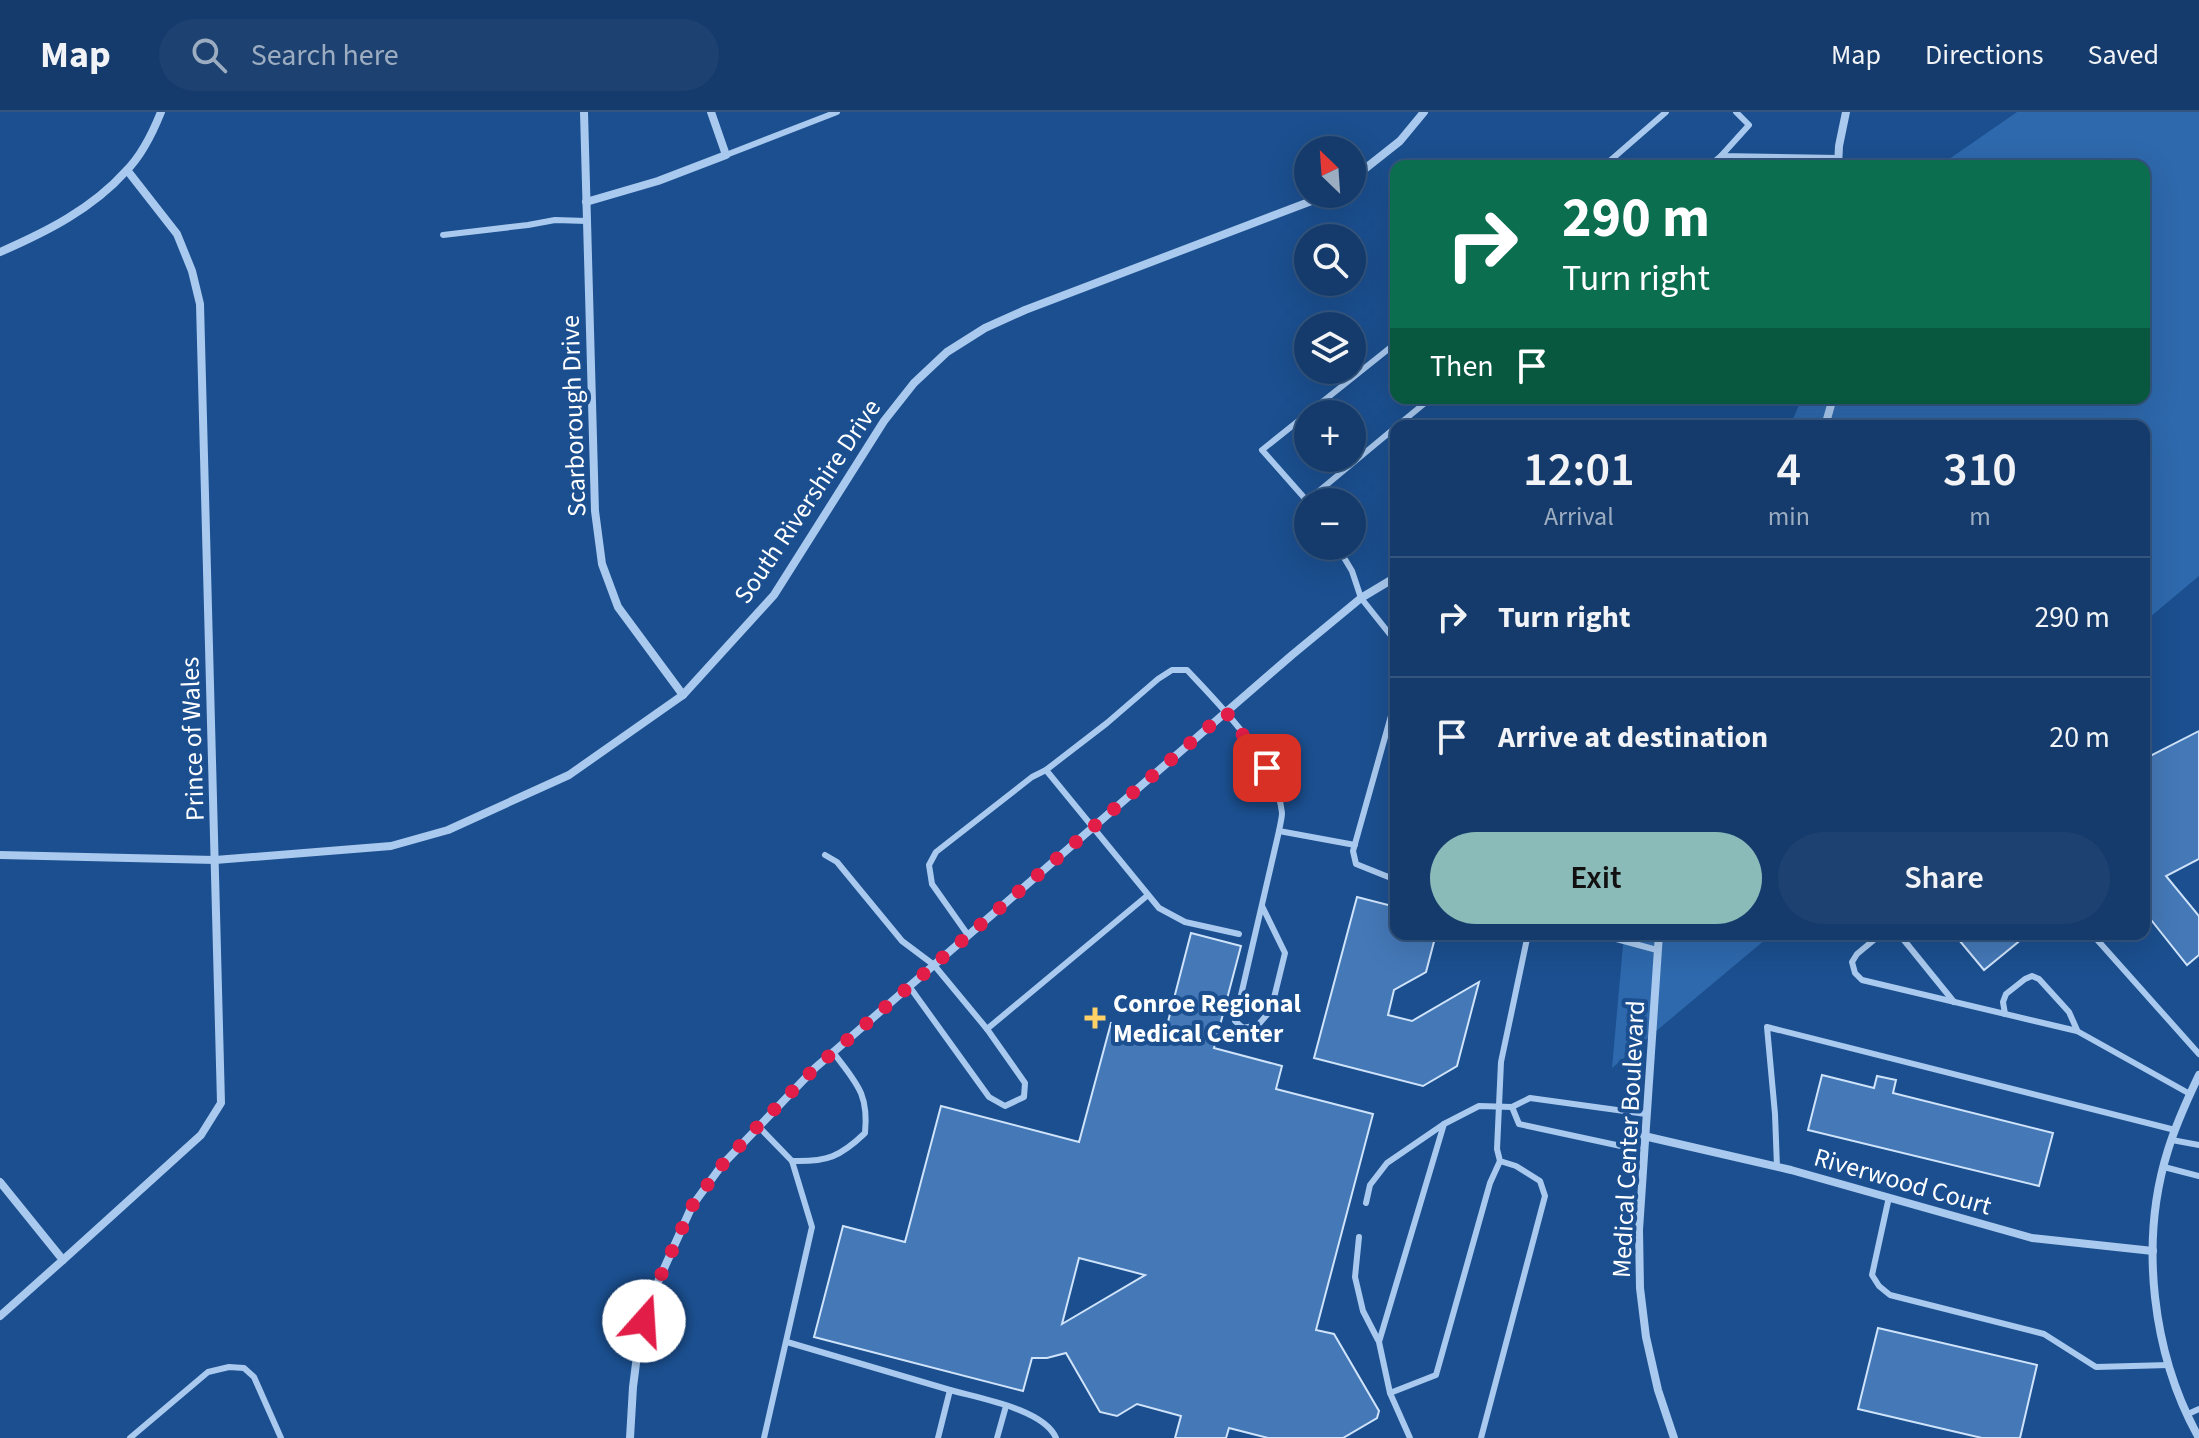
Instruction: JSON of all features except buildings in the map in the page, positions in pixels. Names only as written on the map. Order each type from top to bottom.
[{"type":"street","points":[[0,252],[47,230],[88,205],[127,170],[161,112]]},
{"type":"street","name":"Scarborough Drive","points":[[584,112],[595,511],[602,564],[618,607],[683,695]]},
{"type":"street","points":[[586,202],[658,181],[726,155],[711,112]]},
{"type":"street","points":[[1366,168],[1400,141],[1424,112]]},
{"type":"street","points":[[1838,160],[1846,112]]},
{"type":"street","name":"Prince of Wales","points":[[0,1316],[201,1135],[221,1103],[200,304],[192,271],[177,234],[127,170]]},
{"type":"street","name":"South Rivershire Drive","points":[[0,855],[215,860],[391,846],[448,830],[569,775],[683,695],[774,595],[884,421],[914,383],[947,352],[985,328],[1025,310],[1294,208]]},
{"type":"street","points":[[630,1438],[639,1340],[649,1302],[692,1206],[722,1165],[833,1052],[1226,712],[1361,598],[1390,581]]},
{"type":"street","name":"Medical Center Boulevard","points":[[1658,940],[1639,1230],[1640,1288],[1646,1337],[1658,1390],[1674,1438]]},
{"type":"street","points":[[2199,1075],[2173,1135],[2164,1167],[2157,1196],[2153,1251],[2159,1332],[2199,1438]]},
{"type":"street","name":"Riverwood Court","points":[[1644,1136],[1777,1167],[2032,1238],[2153,1251]]},
{"type":"street","points":[[0,1182],[63,1260]]},
{"type":"lane","points":[[726,155],[837,112]]},
{"type":"lane","points":[[1611,160],[1666,112]]},
{"type":"lane","points":[[1716,160],[1749,125],[1736,112]]},
{"type":"lane","points":[[1721,156],[1799,160]]},
{"type":"lane","points":[[443,235],[555,220],[587,221]]},
{"type":"lane","points":[[1296,488],[1262,450],[1390,348]]},
{"type":"lane","points":[[1405,420],[1424,404]]},
{"type":"lane","points":[[1325,488],[1390,433]]},
{"type":"lane","points":[[1345,560],[1361,598],[1390,634]]},
{"type":"lane","points":[[968,935],[932,884],[929,865],[936,852],[1172,670],[1187,670],[1226,712],[1267,768],[1282,815],[1235,1021],[1243,1028],[1258,1025],[1271,1010],[1285,953],[1262,906]]},
{"type":"lane","points":[[1390,720],[1353,851],[1356,864],[1390,878]]},
{"type":"lane","points":[[1046,770],[1159,908],[1185,922],[1239,934]]},
{"type":"lane","points":[[1279,831],[1355,845]]},
{"type":"lane","points":[[825,855],[837,862],[902,941],[934,965],[987,1029],[1025,1083],[1024,1097],[1005,1106],[989,1097],[909,986]]},
{"type":"lane","points":[[987,1029],[1148,895]]},
{"type":"lane","points":[[1390,1393],[1436,1375],[1490,1183],[1500,1161],[1497,1149],[1501,1062],[1527,940]]},
{"type":"lane","points":[[1620,940],[1657,950]]},
{"type":"lane","points":[[1874,940],[1852,962],[1855,973],[1862,980],[2077,1031],[2190,1094]]},
{"type":"lane","points":[[1904,940],[1954,1002]]},
{"type":"lane","points":[[2097,940],[2199,1054]]},
{"type":"lane","points":[[2005,1014],[2003,1002],[2006,994],[2032,976],[2039,979],[2069,1012],[2077,1031]]},
{"type":"lane","points":[[1777,1167],[1767,1027],[2173,1135],[2199,1145]]},
{"type":"lane","points":[[792,1161],[817,1161],[846,1151],[865,1133],[867,1114],[862,1090],[833,1052]]},
{"type":"lane","points":[[1366,1203],[1370,1185],[1387,1163],[1444,1124],[1479,1106],[1512,1107],[1530,1098],[1646,1114]]},
{"type":"lane","points":[[1512,1107],[1519,1124],[1644,1151]]},
{"type":"lane","points":[[1379,1342],[1444,1124]]},
{"type":"lane","points":[[758,1126],[792,1161],[812,1227],[764,1438]]},
{"type":"lane","points":[[1481,1438],[1545,1196],[1540,1181],[1516,1166],[1500,1161]]},
{"type":"lane","points":[[2164,1167],[2199,1176]]},
{"type":"lane","points":[[1889,1197],[1872,1275],[1890,1295],[2044,1334],[2096,1367],[2169,1365]]},
{"type":"lane","points":[[1359,1237],[1355,1277],[1363,1311],[1379,1342],[1390,1393],[1410,1438]]},
{"type":"lane","points":[[787,1342],[1006,1406],[1038,1418],[1052,1429],[1056,1438]]},
{"type":"lane","points":[[130,1438],[208,1372],[229,1367],[244,1368],[254,1377],[281,1438]]},
{"type":"lane","points":[[938,1438],[950,1390]]},
{"type":"lane","points":[[997,1438],[1006,1406]]},
{"type":"lane","points":[[2188,1414],[2199,1409]]},
{"type":"shaded area","points":[[2017,112],[2199,112],[2199,576],[2150,617],[2150,420],[1793,420],[1799,404],[2150,404],[2150,160],[1948,160]]},
{"type":"shaded area","points":[[1623,940],[1765,940],[1612,1068]]},
{"type":"place","name":"Conroe Regional Medical Center","points":[[1095,1018]]},
{"type":"route","points":[[644,1321],[649,1302],[692,1206],[722,1165],[815,1068],[1226,712],[1267,768]]}]
